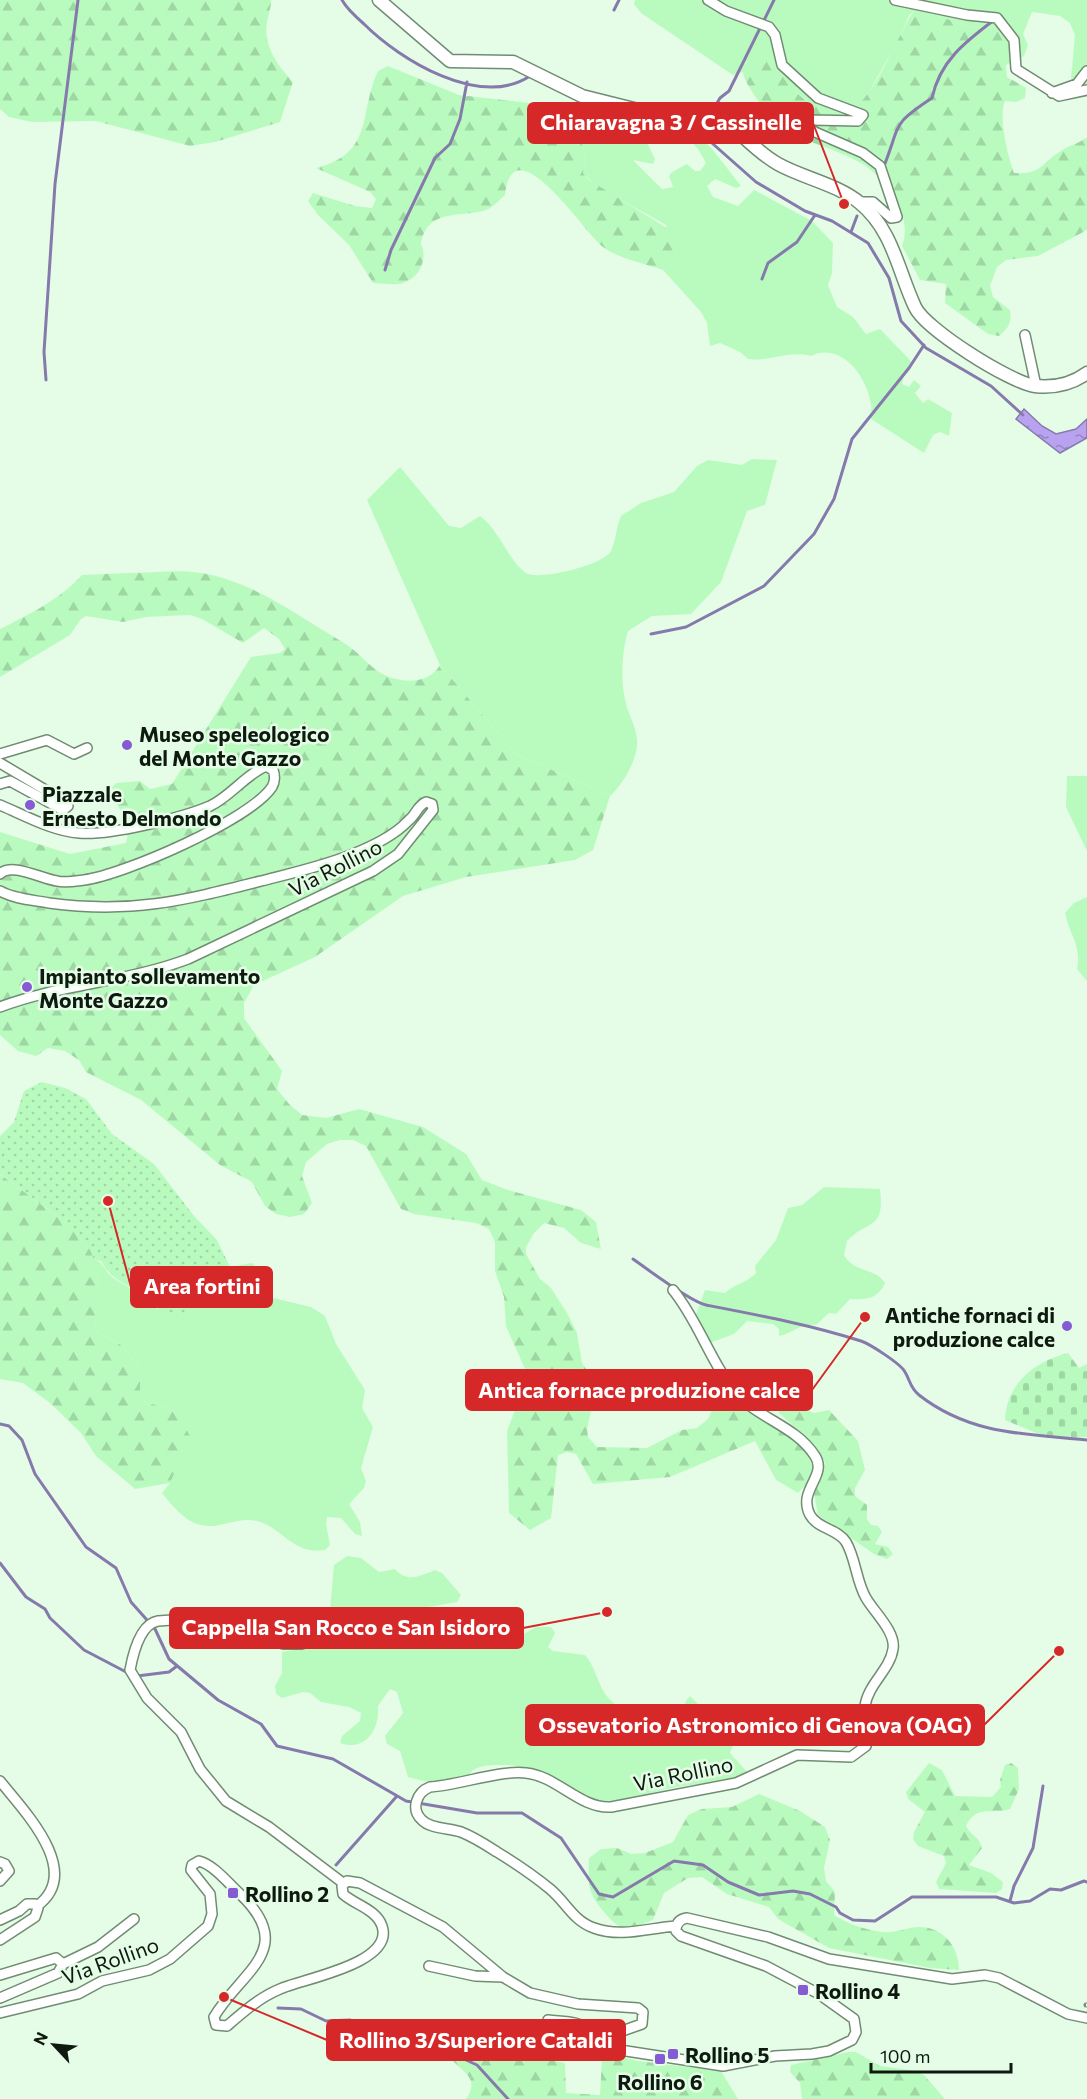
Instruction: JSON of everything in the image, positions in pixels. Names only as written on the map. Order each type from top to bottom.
[{"type":"street","points":[[380,0],[450,61],[513,62],[582,96],[646,112],[707,112],[721,117],[748,144],[778,164],[859,202],[873,202],[891,218],[897,217],[880,166],[863,153],[803,127],[792,117],[793,114],[813,120],[858,121],[863,115],[818,98],[782,65],[775,35],[769,27],[726,11],[708,0]]},
{"type":"street","points":[[895,0],[997,18],[1014,40],[1016,69],[1052,93],[1068,96],[1087,90]]},
{"type":"street","points":[[1052,93],[1077,84],[1087,71]]},
{"type":"street","points":[[859,202],[890,241],[915,308],[923,318],[978,359],[1012,379],[1036,386],[1074,382],[1087,373]]},
{"type":"street","points":[[1025,335],[1036,386]]},
{"type":"street","points":[[0,754],[46,740],[74,754],[87,748]]},
{"type":"street","points":[[0,764],[57,796],[68,807],[63,810],[54,806],[10,781],[0,784]]},
{"type":"street","points":[[0,805],[61,829],[79,833],[100,832],[173,818],[210,806],[266,766],[273,770],[275,777],[272,787],[248,809],[184,844],[117,872],[85,880],[59,882],[11,869],[0,874]]},
{"type":"street","name":"Via Rollino","points":[[0,891],[14,897],[82,907],[121,908],[174,903],[298,872],[353,854],[389,836],[410,820],[422,804],[426,802],[432,804],[433,810],[398,854],[373,871],[188,959],[165,968],[31,996],[0,1007]]},
{"type":"street","name":"Via Rollino","points":[[673,1290],[686,1306],[715,1364],[735,1391],[797,1436],[817,1461],[817,1473],[807,1494],[810,1513],[816,1521],[844,1540],[866,1597],[889,1632],[893,1645],[889,1660],[867,1697],[866,1746],[851,1757],[797,1755],[736,1783],[611,1807],[592,1804],[549,1782],[524,1773],[427,1788],[419,1794],[416,1808],[424,1822],[460,1832],[513,1862],[549,1888],[577,1918],[589,1926],[612,1933],[633,1933],[676,1926],[680,1920],[692,1918],[768,1937],[830,1959],[952,1979],[985,1975],[999,1978],[1068,2014],[1087,2018]]},
{"type":"street","name":"Via Rollino","points":[[302,1644],[283,1644],[256,1629],[214,1617],[158,1621],[150,1624],[144,1631],[130,1670],[147,1698],[181,1732],[200,1769],[226,1801],[269,1827],[343,1883],[360,1884],[443,1927],[503,1977],[530,1994],[578,2004],[638,2008],[644,2015],[642,2024],[625,2030],[589,2031]]},
{"type":"street","points":[[0,1781],[31,1820],[53,1857],[55,1881],[47,1898],[37,1906],[27,1904],[19,1911],[0,1920]]},
{"type":"street","name":"Via Rollino","points":[[0,2013],[78,1994],[102,1981],[149,1970],[170,1959],[188,1945],[211,1920],[210,1894],[191,1870],[192,1865],[199,1861],[213,1869],[251,1905],[264,1929],[263,1949],[255,1968],[214,2017],[216,2025],[224,2027],[280,1988],[323,1977],[350,1966],[379,1945],[383,1935],[381,1923],[374,1915],[343,1894],[343,1883]]},
{"type":"street","points":[[0,1862],[5,1864],[9,1871],[0,1881]]},
{"type":"street","points":[[0,1940],[37,1916],[37,1906]]},
{"type":"street","name":"Via Rollino","points":[[0,1998],[58,1973],[63,1964],[99,1947],[134,1919]]},
{"type":"street","points":[[548,2020],[586,2026],[589,2031],[586,2038],[594,2046],[723,2066],[775,2056],[812,2055],[848,2044],[855,2036],[855,2023],[850,2014],[819,1994],[766,1966],[681,1936],[676,1926]]},
{"type":"street","name":"Via Rollino","points":[[0,1975],[56,1958],[63,1964]]},
{"type":"street","points":[[429,1966],[475,1976],[503,1977]]},
{"type":"green space","points":[[0,0],[271,0],[266,31],[267,40],[277,62],[293,82],[280,122],[215,142],[190,146],[96,121],[32,122],[9,117],[0,109]]},
{"type":"green space","points":[[635,0],[1087,0],[1087,84],[1077,89],[1071,78],[1075,35],[1070,23],[1060,16],[1032,12],[1023,34],[1028,45],[1024,56],[1004,66],[1004,45],[993,28],[971,27],[917,9],[909,15],[901,35],[863,103],[848,113],[818,109],[792,89],[766,56],[746,62],[743,72],[733,75],[641,13],[634,4]]},
{"type":"green space","points":[[917,9],[971,27],[993,28],[1001,35],[1007,77],[1026,88],[1025,98],[1016,102],[1005,101],[1003,108],[1005,137],[1014,173],[1036,170],[1054,155],[1087,137],[1087,230],[1038,256],[1006,260],[997,267],[990,286],[993,297],[1010,310],[1011,314],[1009,324],[999,336],[988,334],[945,303],[946,284],[920,280],[902,246],[905,234],[901,210],[888,187],[879,177],[850,157],[782,129],[755,95],[743,73],[745,65],[755,55],[766,55],[791,87],[809,102],[832,111],[848,113],[872,88],[909,18]]},
{"type":"green space","points":[[388,66],[459,95],[547,105],[559,127],[581,140],[586,156],[583,173],[589,180],[672,231],[676,247],[671,265],[663,270],[609,251],[594,238],[550,188],[535,176],[521,170],[511,176],[505,195],[489,209],[447,216],[430,224],[421,244],[423,261],[414,277],[399,284],[373,283],[349,245],[318,215],[308,201],[313,193],[355,206],[372,208],[376,199],[370,192],[316,168],[348,153],[356,142],[362,130],[378,71]]},
{"type":"green space","points":[[586,103],[623,112],[639,126],[655,159],[653,164],[633,160],[662,189],[673,187],[669,176],[672,172],[687,164],[695,171],[700,171],[706,163],[698,149],[675,124],[680,121],[685,122],[713,150],[741,186],[736,188],[715,179],[707,186],[713,197],[738,206],[754,190],[812,221],[833,243],[832,273],[828,285],[837,307],[853,317],[866,334],[880,329],[908,358],[912,363],[905,372],[902,384],[909,387],[914,380],[921,386],[915,393],[923,403],[928,399],[952,413],[949,436],[940,432],[933,435],[924,453],[871,419],[869,394],[863,381],[846,360],[835,354],[824,353],[811,356],[795,354],[748,359],[740,352],[720,343],[710,346],[707,323],[701,312],[663,270],[671,265],[666,225],[595,185],[583,173],[586,156],[581,140],[590,131],[589,121],[579,109]]},
{"type":"green space","points":[[752,459],[777,460],[765,505],[747,511],[721,582],[691,614],[652,616],[628,631],[622,677],[626,704],[634,726],[637,746],[629,770],[610,796],[516,754],[440,665],[367,500],[400,467],[449,526],[461,528],[480,516],[493,529],[514,561],[526,573],[543,575],[584,566],[606,556],[613,547],[621,516],[641,503],[674,492],[697,466],[708,460],[742,465]]},
{"type":"green space","points":[[175,571],[220,577],[276,601],[344,643],[378,671],[392,678],[419,680],[431,675],[440,665],[516,754],[610,796],[593,850],[575,860],[466,877],[403,896],[315,957],[254,985],[244,1003],[244,1018],[282,1071],[277,1089],[302,1115],[326,1118],[359,1109],[423,1127],[466,1154],[482,1180],[508,1190],[581,1210],[596,1222],[601,1249],[581,1243],[564,1228],[544,1223],[534,1233],[526,1247],[526,1254],[540,1279],[551,1288],[567,1313],[577,1333],[582,1363],[595,1381],[596,1388],[587,1429],[588,1437],[597,1447],[647,1448],[682,1430],[697,1428],[708,1419],[712,1410],[730,1398],[780,1428],[803,1449],[810,1460],[812,1474],[798,1493],[776,1480],[755,1441],[670,1477],[593,1484],[576,1454],[567,1452],[558,1455],[551,1518],[530,1530],[509,1513],[507,1431],[528,1376],[506,1326],[504,1297],[495,1271],[495,1242],[489,1229],[476,1223],[414,1214],[401,1209],[366,1146],[353,1140],[340,1140],[327,1144],[306,1162],[302,1176],[312,1203],[304,1214],[290,1217],[276,1214],[265,1206],[252,1182],[220,1165],[141,1100],[86,1072],[79,1060],[65,1051],[48,1048],[36,1056],[18,1051],[0,1035],[0,832],[70,854],[126,843],[129,827],[116,802],[103,794],[117,783],[140,781],[150,789],[172,784],[251,657],[280,653],[285,649],[279,639],[264,628],[243,643],[202,619],[190,615],[146,617],[123,622],[86,616],[81,619],[70,635],[0,677],[0,629],[54,599],[82,575]]},
{"type":"green space","points":[[1067,776],[1087,776],[1087,851],[1066,807]]},
{"type":"green space","points":[[1087,897],[1087,981],[1077,969],[1078,954],[1065,913],[1074,903]]},
{"type":"green space","points":[[42,1082],[65,1088],[86,1099],[112,1134],[154,1164],[194,1216],[217,1240],[230,1267],[202,1305],[180,1316],[163,1313],[148,1297],[114,1277],[101,1261],[94,1260],[90,1250],[69,1226],[0,1174],[0,1136],[14,1122],[24,1091]]},
{"type":"green space","points":[[0,1174],[65,1223],[88,1243],[93,1251],[98,1280],[94,1330],[121,1345],[140,1368],[140,1400],[177,1412],[190,1436],[170,1483],[135,1489],[96,1456],[81,1433],[50,1403],[23,1383],[0,1379]]},
{"type":"green space","points":[[824,1187],[880,1189],[880,1212],[877,1218],[847,1241],[844,1255],[854,1265],[881,1278],[885,1283],[882,1288],[871,1297],[850,1299],[836,1314],[829,1313],[816,1325],[806,1325],[779,1336],[779,1329],[773,1324],[747,1321],[734,1334],[707,1344],[694,1320],[705,1290],[725,1293],[756,1273],[755,1266],[776,1240],[788,1208],[802,1205]]},
{"type":"green space","points":[[94,1260],[100,1262],[117,1280],[142,1294],[157,1309],[175,1314],[185,1314],[197,1308],[217,1287],[230,1267],[252,1263],[255,1266],[250,1278],[251,1285],[261,1295],[311,1307],[325,1316],[336,1344],[365,1390],[362,1408],[373,1427],[361,1468],[366,1481],[364,1488],[349,1504],[360,1522],[362,1536],[355,1534],[341,1518],[327,1517],[330,1545],[325,1550],[314,1551],[297,1545],[260,1522],[245,1520],[216,1526],[201,1525],[184,1517],[175,1508],[162,1493],[170,1483],[177,1412],[140,1400],[140,1368],[121,1345],[94,1330],[98,1279]]},
{"type":"green space","points":[[1068,1353],[1079,1368],[1087,1364],[1087,1437],[1048,1438],[1005,1420],[1011,1395],[1024,1376],[1044,1362]]},
{"type":"green space","points":[[777,1397],[814,1413],[829,1410],[858,1441],[865,1470],[855,1488],[855,1496],[867,1505],[867,1519],[871,1525],[878,1526],[882,1532],[875,1544],[888,1547],[893,1554],[887,1559],[874,1554],[818,1515],[814,1494],[825,1463],[811,1441],[779,1413]]},
{"type":"green space","points":[[347,1556],[361,1558],[379,1572],[395,1569],[400,1574],[410,1577],[435,1570],[442,1573],[461,1595],[457,1602],[429,1607],[425,1614],[429,1620],[467,1623],[482,1618],[504,1620],[509,1634],[515,1639],[536,1627],[551,1627],[555,1633],[548,1647],[553,1651],[585,1655],[605,1694],[615,1704],[624,1720],[636,1721],[654,1713],[664,1718],[662,1733],[667,1746],[674,1745],[682,1713],[690,1696],[700,1706],[710,1725],[735,1740],[730,1753],[748,1773],[719,1782],[682,1786],[628,1799],[605,1801],[573,1792],[518,1766],[480,1767],[472,1771],[464,1780],[450,1784],[408,1777],[400,1751],[387,1744],[385,1736],[403,1713],[397,1692],[390,1689],[378,1706],[377,1723],[370,1736],[357,1744],[340,1743],[342,1736],[360,1721],[361,1713],[349,1707],[321,1702],[310,1693],[303,1692],[282,1698],[276,1694],[275,1686],[282,1673],[282,1652],[304,1648],[330,1634],[337,1634],[337,1624],[330,1609],[334,1565]]},
{"type":"green space","points":[[929,1763],[942,1770],[955,1796],[992,1797],[1001,1787],[1000,1780],[1005,1765],[1011,1763],[1018,1768],[1019,1789],[1010,1809],[980,1813],[970,1819],[966,1826],[982,1848],[969,1865],[991,1873],[1003,1882],[1002,1889],[996,1893],[939,1889],[936,1882],[946,1863],[944,1856],[918,1846],[913,1839],[914,1832],[925,1812],[908,1799],[906,1792]]},
{"type":"green space","points":[[759,1794],[800,1811],[825,1827],[830,1840],[824,1868],[826,1881],[835,1892],[834,1915],[851,1924],[882,1932],[929,1928],[951,1943],[958,1960],[959,1970],[930,1968],[829,1948],[778,1919],[769,1907],[727,1894],[702,1877],[688,1878],[664,1893],[653,1920],[627,1930],[614,1922],[594,1899],[590,1887],[589,1858],[601,1849],[617,1848],[631,1854],[645,1853],[673,1842],[688,1815],[702,1809],[732,1807]]},
{"type":"green space","points":[[472,2046],[565,2063],[566,2093],[600,2095],[602,2059],[608,2054],[638,2061],[721,2071],[738,2099],[466,2099],[470,2092],[471,2081],[452,2060],[451,2053],[457,2048]]},
{"type":"green space","points":[[856,2052],[880,2066],[910,2070],[924,2075],[945,2099],[802,2099],[800,2083],[790,2072],[791,2065]]},
{"type":"water","points":[[1024,409],[1042,426],[1056,434],[1076,429],[1087,419],[1087,438],[1060,453],[1016,419]]},
{"type":"waterway","points":[[46,380],[44,352],[55,184],[78,0]]},
{"type":"waterway","points":[[342,0],[346,7],[379,38],[419,65],[442,76],[465,84],[488,87],[510,85],[530,76]]},
{"type":"waterway","points":[[614,10],[619,0]]},
{"type":"waterway","points":[[713,110],[720,98],[729,91],[774,0]]},
{"type":"waterway","points":[[884,166],[903,120],[932,98],[947,63],[973,36],[994,20]]},
{"type":"waterway","points":[[385,270],[391,250],[435,158],[450,144],[460,119],[467,82]]},
{"type":"waterway","points":[[701,129],[709,116]]},
{"type":"waterway","points":[[696,118],[704,136],[756,182],[805,211],[832,221],[868,243],[889,278],[901,321],[926,348],[991,386],[1023,415]]},
{"type":"waterway","points":[[762,279],[768,263],[797,242],[815,215]]},
{"type":"waterway","points":[[851,232],[857,216]]},
{"type":"waterway","points":[[651,634],[686,627],[764,586],[814,534],[834,499],[852,439],[909,368],[924,345]]},
{"type":"waterway","points":[[633,1259],[699,1303],[804,1325],[865,1343],[898,1364],[919,1395],[958,1418],[1020,1434],[1087,1440]]},
{"type":"waterway","points":[[0,1424],[9,1426],[22,1440],[35,1474],[86,1547],[116,1568],[131,1602],[155,1629],[169,1659],[218,1700],[261,1724],[277,1746],[333,1759],[406,1801],[477,1813],[522,1813],[561,1838],[599,1894],[613,1897],[674,1861],[703,1865],[728,1882],[759,1895],[793,1891],[810,1894],[836,1907],[840,1913],[853,1920],[875,1921],[912,1897],[996,1897],[1014,1903],[1030,1901],[1050,1889],[1061,1890],[1084,1881],[1087,1882]]},
{"type":"waterway","points":[[0,1563],[26,1597],[45,1609],[50,1618],[84,1650],[128,1673]]},
{"type":"waterway","points":[[137,1676],[169,1672],[177,1666]]},
{"type":"waterway","points":[[1010,1901],[1014,1886],[1033,1848],[1043,1786]]},
{"type":"waterway","points":[[336,1865],[397,1796]]},
{"type":"waterway","points":[[278,2008],[301,2009],[326,2021],[350,2020],[387,2035],[405,2032],[477,2065],[508,2099]]},
{"type":"place","name":"Chiaravagna 3 / Cassinelle","points":[[844,204]]},
{"type":"place","name":"Museo speleologico del Monte Gazzo","points":[[127,745]]},
{"type":"place","name":"Piazzale Ernesto Delmondo","points":[[30,805]]},
{"type":"place","name":"Impianto sollevamento Monte Gazzo","points":[[27,987]]},
{"type":"place","name":"Area fortini","points":[[108,1201]]},
{"type":"place","name":"Antica fornace produzione calce","points":[[865,1317]]},
{"type":"place","name":"Antiche fornaci di produzione calce","points":[[1067,1326]]},
{"type":"place","name":"Cappella San Rocco e San Isidoro","points":[[607,1612]]},
{"type":"place","name":"Ossevatorio Astronomico di Genova (OAG)","points":[[1059,1651]]},
{"type":"place","name":"Rollino 2","points":[[233,1893]]},
{"type":"place","name":"Rollino 4","points":[[803,1990]]},
{"type":"place","name":"Rollino 3/Superiore Cataldi","points":[[224,1997]]},
{"type":"place","name":"Rollino 5","points":[[673,2054]]},
{"type":"place","name":"Rollino 6","points":[[660,2059]]}]
